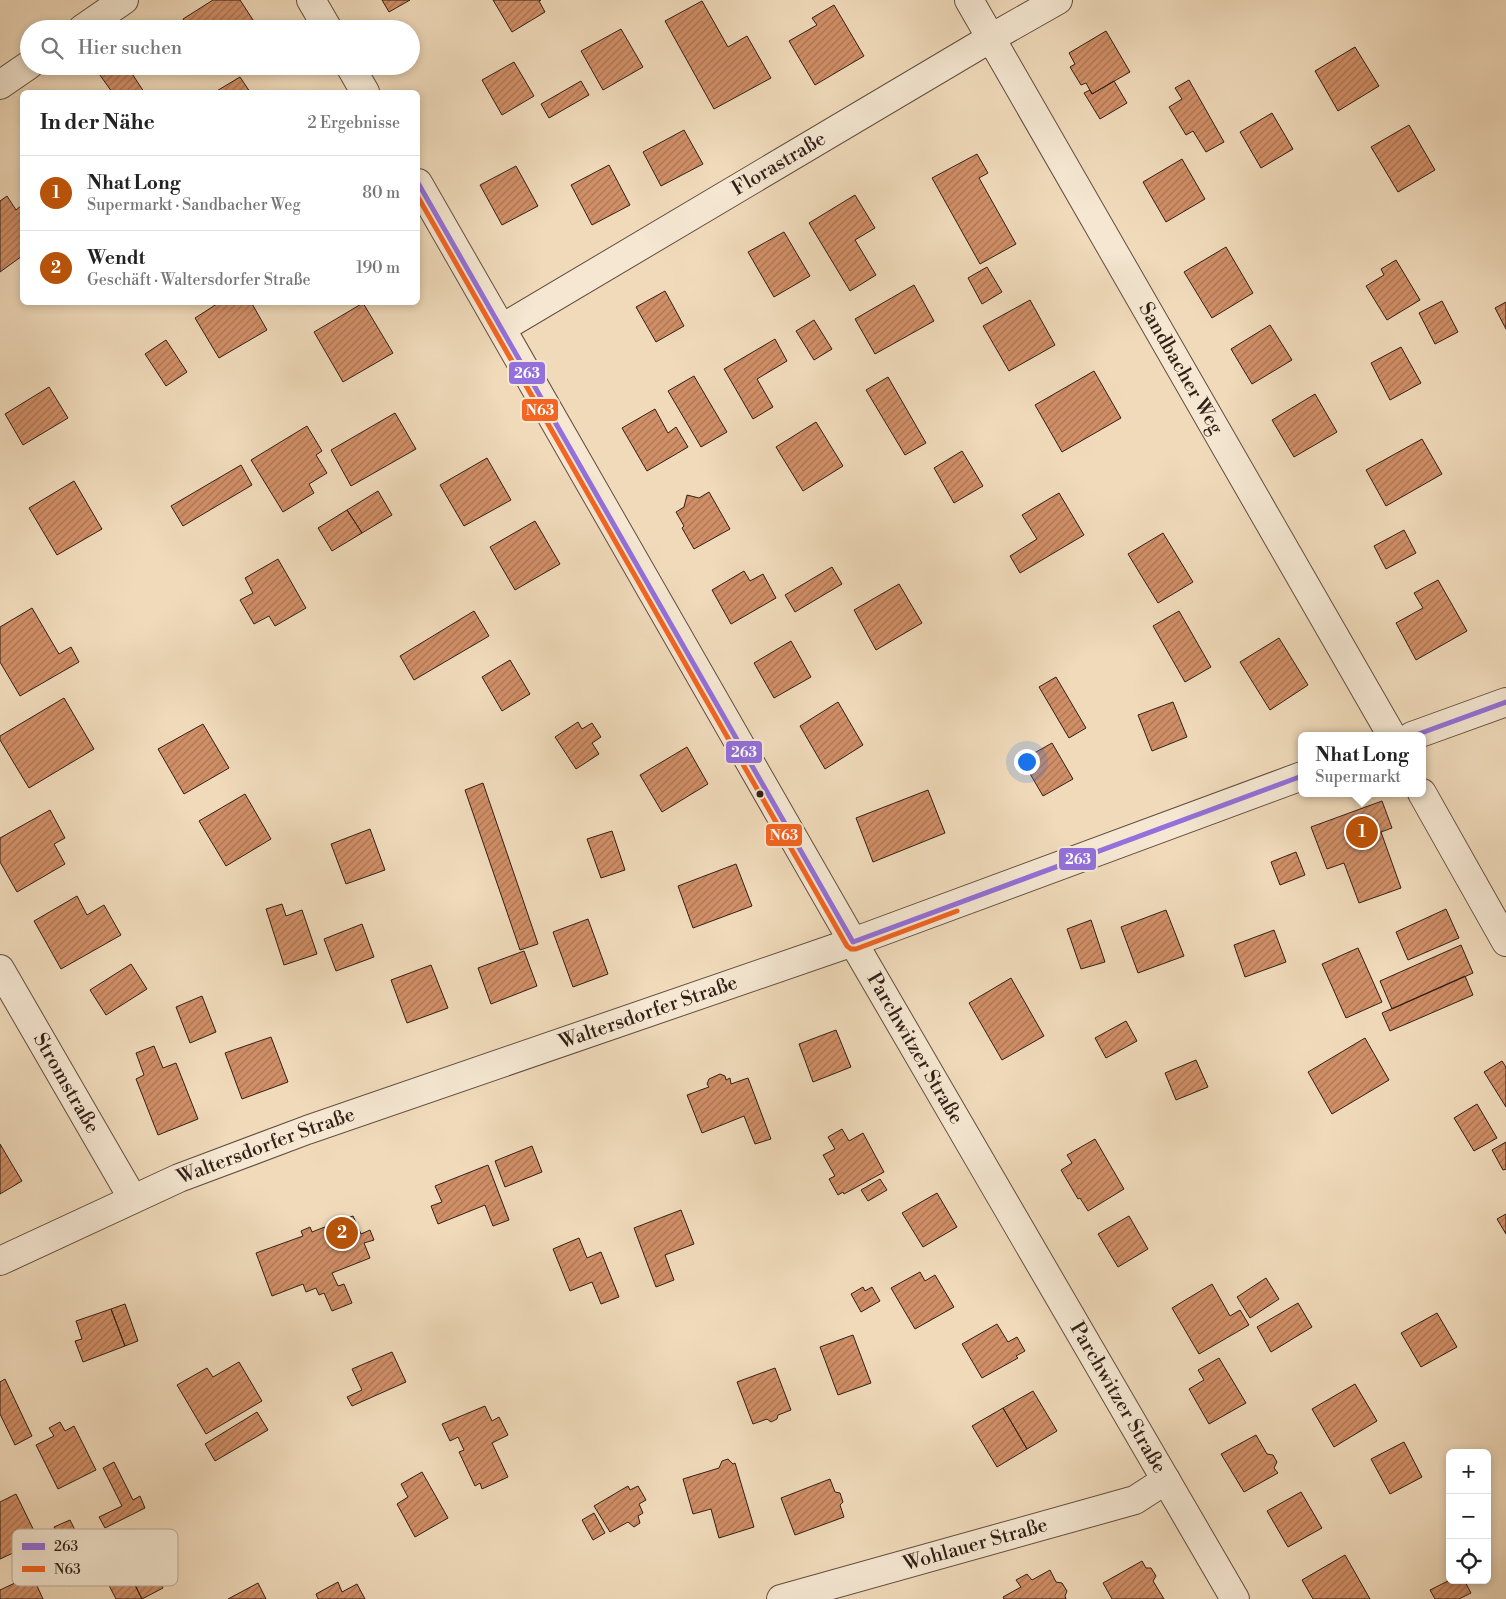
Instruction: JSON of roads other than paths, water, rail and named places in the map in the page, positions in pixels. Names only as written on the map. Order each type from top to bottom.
[{"type":"street","points":[[95,20],[124,0]]},
{"type":"street","points":[[312,0],[323,20]]},
{"type":"street","name":"Sandbacher Weg","points":[[969,0],[1390,732]]},
{"type":"street","name":"Florastraße","points":[[502,328],[1058,0]]},
{"type":"street","points":[[0,84],[20,71]]},
{"type":"street","points":[[355,75],[364,90]]},
{"type":"street","name":"Parchwitzer Straße","points":[[420,186],[853,942],[1235,1599]]},
{"type":"street","points":[[1423,732],[1506,702]]},
{"type":"street","name":"Waltersdorfer Straße","points":[[0,1261],[179,1178],[307,1130],[853,942],[1298,777]]},
{"type":"street","points":[[1424,797],[1506,942]]},
{"type":"street","name":"Stromstraße","points":[[0,969],[134,1199]]},
{"type":"street","name":"Wohlauer Straße","points":[[781,1599],[1135,1500],[1166,1480]]},
{"type":"place","name":"Nhat Long","points":[[1362,832]]},
{"type":"place","name":"Wendt","points":[[342,1233]]}]
